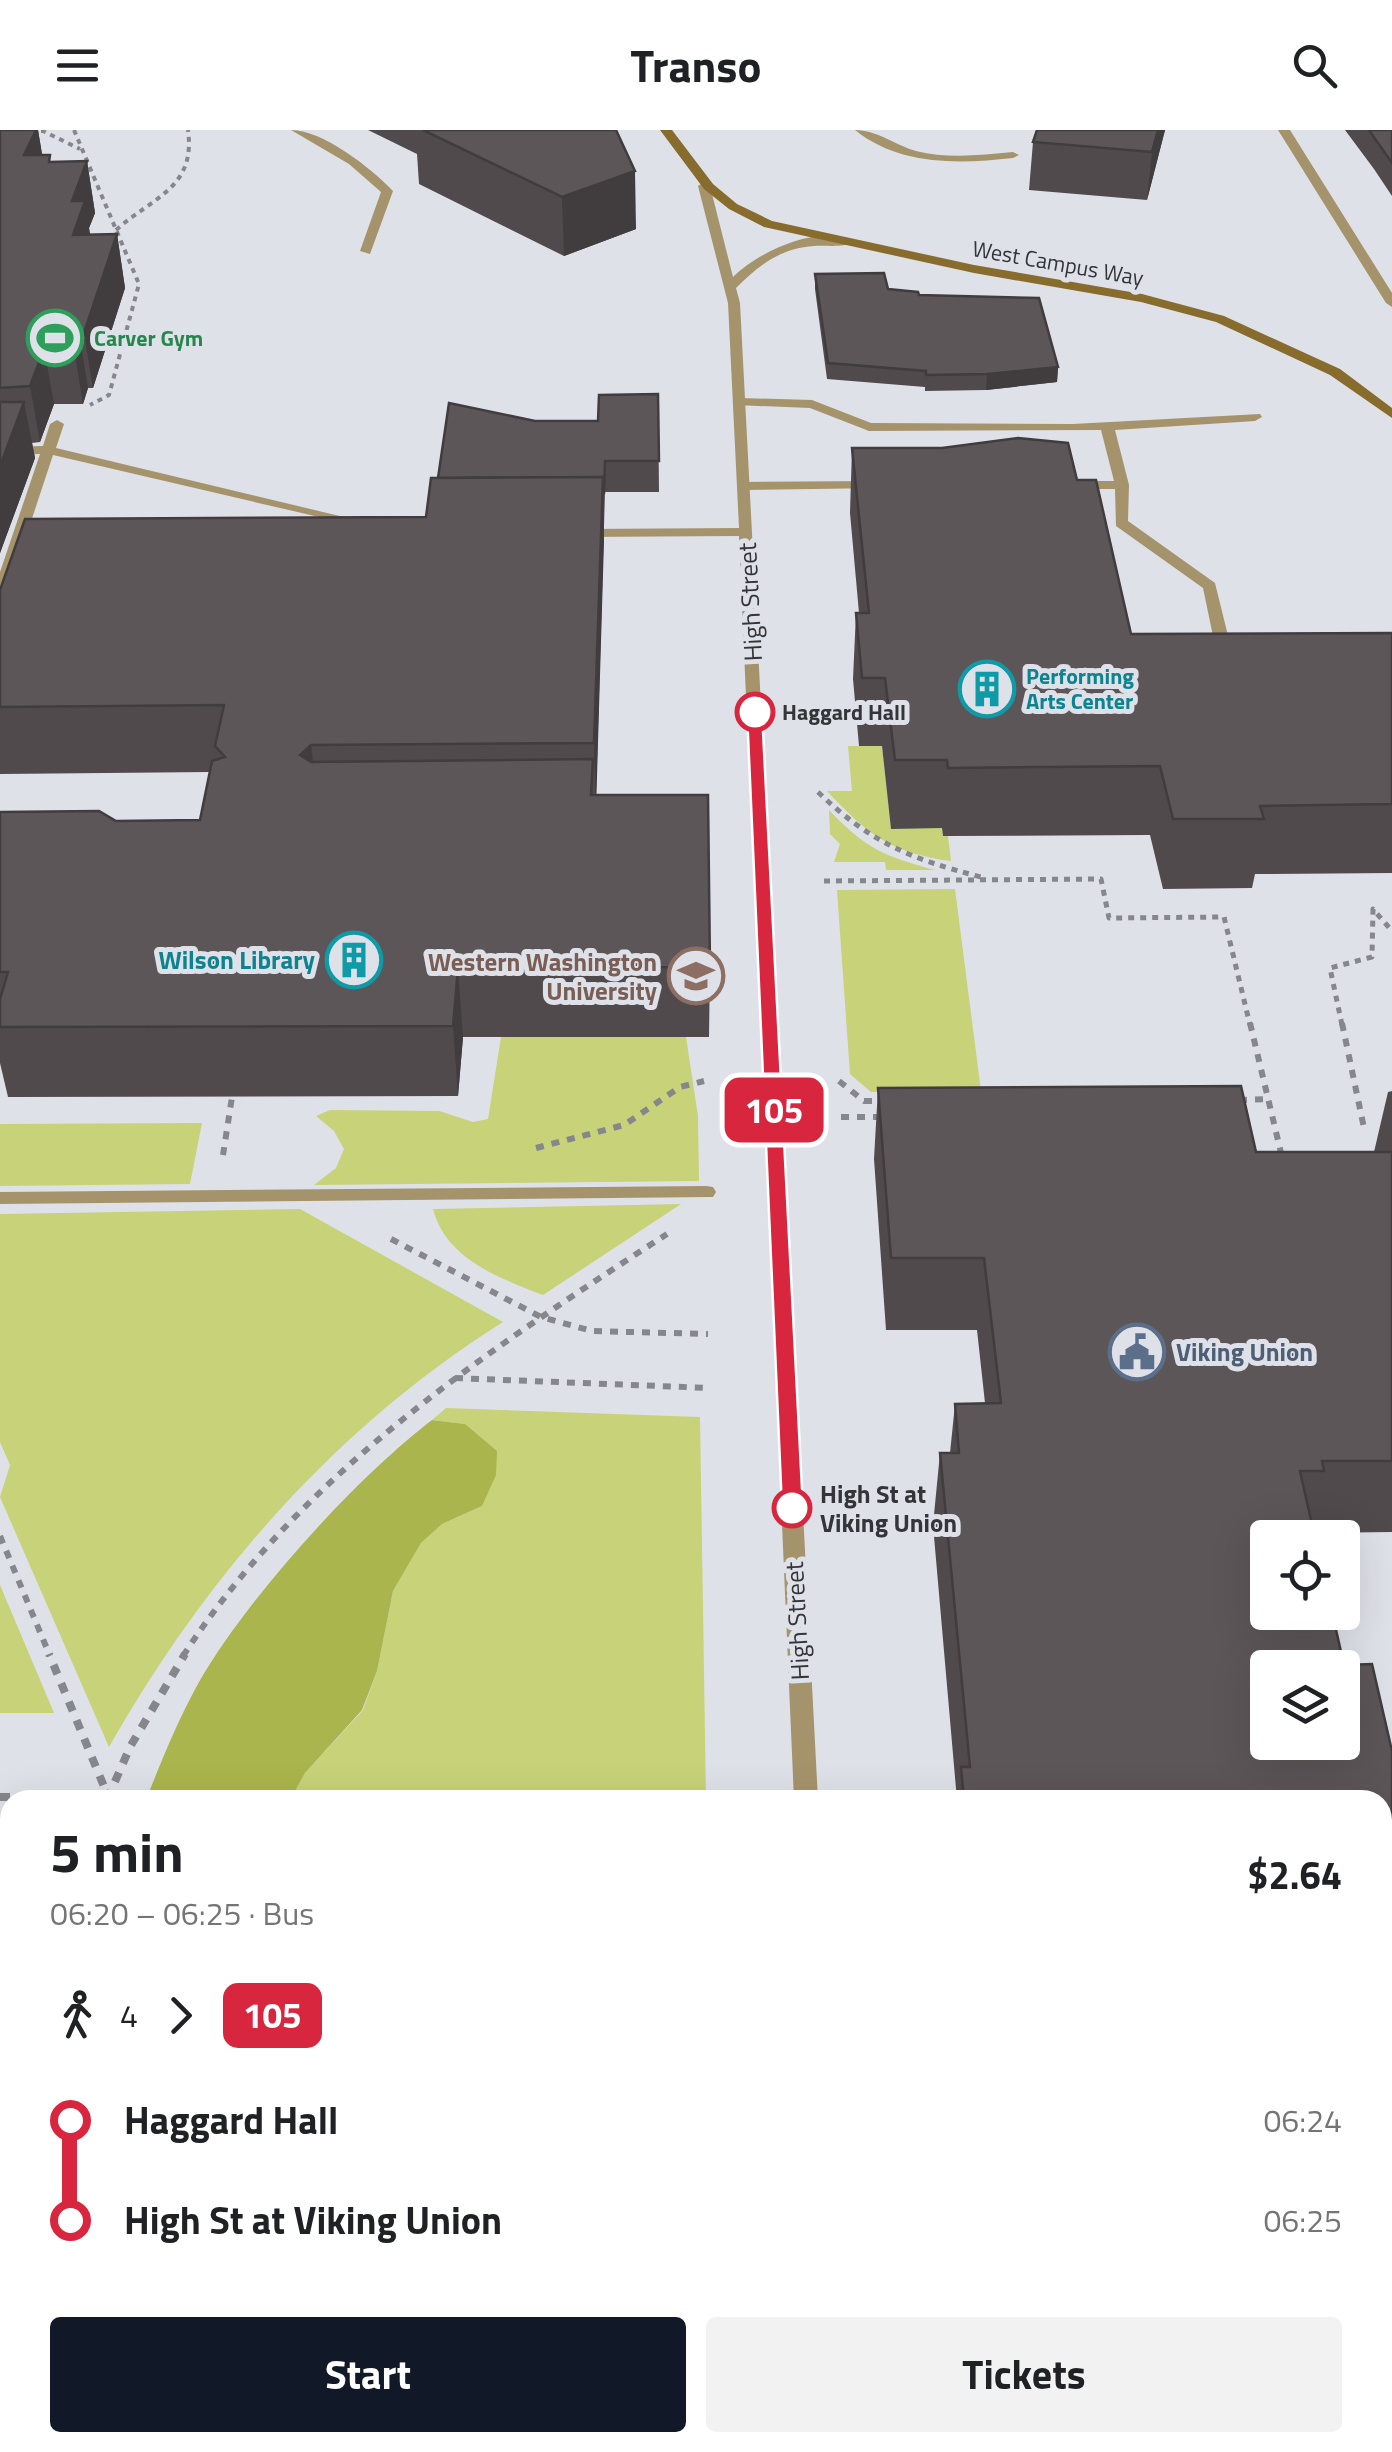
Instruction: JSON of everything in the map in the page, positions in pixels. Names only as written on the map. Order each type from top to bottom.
[{"type":"street","points":[[296,130],[353,162],[387,191],[366,252]]},
{"type":"street","points":[[666,130],[704,186]]},
{"type":"street","points":[[861,130],[893,150],[929,157],[966,160],[1013,155]]},
{"type":"street","points":[[1284,130],[1392,303]]},
{"type":"street","name":"West Campus Way","points":[[704,186],[740,212],[768,224],[1142,298],[1220,318],[1335,372],[1392,414]]},
{"type":"street","name":"High Street","points":[[704,186],[730,287],[740,402],[806,1790]]},
{"type":"street","points":[[730,287],[753,263],[774,250],[795,243],[848,242]]},
{"type":"street","points":[[740,402],[812,404],[870,427],[1107,426],[1255,418]]},
{"type":"street","points":[[0,594],[58,424]]},
{"type":"street","points":[[1107,426],[1122,485],[1118,529],[1210,586],[1228,670]]},
{"type":"street","points":[[0,451],[50,450],[391,530]]},
{"type":"street","points":[[744,486],[892,485]]},
{"type":"street","points":[[1046,485],[1122,485]]},
{"type":"street","points":[[561,533],[747,532]]},
{"type":"street","points":[[0,1198],[706,1192]]},
{"type":"path","points":[[74,130],[139,284],[109,394]]},
{"type":"path","points":[[116,230],[134,212],[182,182],[194,150],[188,130]]},
{"type":"path","points":[[28,132],[42,131],[82,150]]},
{"type":"path","points":[[818,792],[884,850],[992,880]]},
{"type":"path","points":[[824,880],[1102,879],[1109,918],[1224,917],[1283,1162]]},
{"type":"path","points":[[1364,1128],[1330,968],[1372,957],[1373,908],[1392,931]]},
{"type":"path","points":[[530,1149],[624,1125],[680,1086],[704,1081]]},
{"type":"path","points":[[839,1081],[864,1102],[883,1102]]},
{"type":"path","points":[[224,1144],[232,1097]]},
{"type":"path","points":[[1230,1100],[1269,1103]]},
{"type":"path","points":[[841,1117],[900,1116]]},
{"type":"path","points":[[308,1196],[541,1317],[592,1330],[708,1334]]},
{"type":"path","points":[[112,1790],[143,1725],[182,1660],[237,1586],[317,1497],[387,1430],[453,1378],[673,1230]]},
{"type":"path","points":[[453,1378],[709,1388]]},
{"type":"path","points":[[0,1536],[105,1790]]},
{"type":"green space","points":[[848,746],[882,746],[891,828],[942,828],[943,836],[948,836],[951,861],[912,853],[882,840],[827,791],[852,791]]},
{"type":"green space","points":[[829,810],[877,849],[935,870],[886,870],[885,862],[834,862],[840,844],[830,834]]},
{"type":"green space","points":[[955,889],[981,1091],[871,1092],[850,1074],[837,890]]},
{"type":"green space","points":[[501,1037],[686,1037],[698,1116],[699,1181],[314,1185],[336,1168],[344,1149],[334,1131],[316,1116],[330,1110],[439,1111],[473,1122],[488,1119]]},
{"type":"green space","points":[[202,1123],[190,1184],[0,1186],[0,1124]]},
{"type":"green space","points":[[681,1204],[543,1295],[492,1274],[462,1254],[449,1241],[433,1209]]},
{"type":"green space","points":[[300,1209],[503,1322],[442,1363],[385,1409],[280,1510],[188,1623],[109,1747],[0,1497],[10,1465],[0,1442],[0,1214]]},
{"type":"green space","points":[[446,1408],[700,1417],[706,1790],[296,1790],[305,1773],[363,1710],[377,1671],[393,1591],[421,1543],[442,1524],[482,1506],[465,1424],[432,1420]]},
{"type":"green space","points":[[432,1420],[465,1424],[497,1451],[496,1475],[482,1506],[442,1524],[421,1543],[393,1591],[377,1671],[362,1710],[305,1773],[296,1790],[150,1790],[191,1696],[245,1614],[337,1506]]},
{"type":"green space","points":[[0,1585],[54,1713],[0,1713]]},
{"type":"building","name":"Carver Gym","points":[[0,130],[36,130],[24,155],[50,155],[49,162],[87,161],[72,201],[85,201],[73,235],[117,234],[84,333],[79,333],[74,349],[44,349],[30,386],[0,388]]},
{"type":"building","points":[[423,130],[616,130],[635,171],[562,197]]},
{"type":"building","points":[[1037,130],[1158,130],[1152,152],[1033,142]]},
{"type":"building","points":[[1369,130],[1392,130],[1392,163],[1378,143]]},
{"type":"building","points":[[884,273],[888,289],[919,295],[1039,298],[1058,367],[926,375],[926,371],[828,363],[815,274]]},
{"type":"building","points":[[658,394],[659,461],[605,461],[604,494],[603,477],[438,478],[449,403],[535,421],[598,421],[599,395]]},
{"type":"building","points":[[0,402],[24,402],[0,466]]},
{"type":"building","name":"Performing Arts Center","points":[[1018,438],[1068,443],[1077,480],[1096,480],[1131,634],[1392,633],[1392,804],[1260,806],[1264,819],[1173,819],[1160,766],[948,768],[947,760],[895,760],[885,678],[862,678],[856,613],[869,613],[852,448],[942,448]]},
{"type":"building","points":[[603,477],[594,743],[311,745],[300,755],[311,762],[593,759],[591,795],[708,795],[710,967],[458,968],[453,1026],[0,1027],[0,999],[8,972],[0,972],[0,812],[99,811],[116,821],[200,820],[212,761],[225,757],[215,746],[224,705],[0,707],[0,590],[25,519],[426,517],[431,478]]},
{"type":"building","points":[[1241,1086],[1256,1152],[1392,1152],[1392,1461],[1322,1461],[1324,1471],[1300,1471],[1311,1520],[1250,1520],[1250,1630],[1336,1630],[1341,1650],[1250,1650],[1250,1760],[1360,1760],[1360,1664],[1372,1664],[1392,1751],[1392,1790],[963,1790],[961,1767],[970,1767],[940,1453],[959,1453],[955,1404],[1001,1403],[984,1258],[891,1258],[878,1088]]},
{"type":"bus line","name":"105","points":[[755,712],[792,1508]]},
{"type":"place","name":"Carver Gym","points":[[55,338]]},
{"type":"place","name":"Performing Arts Center","points":[[987,689]]},
{"type":"place","name":"Haggard Hall","points":[[755,712]]},
{"type":"place","name":"Wilson Library","points":[[354,960]]},
{"type":"place","name":"Western Washington University","points":[[696,976]]},
{"type":"place","name":"Viking Union","points":[[1137,1352]]},
{"type":"place","name":"High St at Viking Union","points":[[792,1508]]}]
